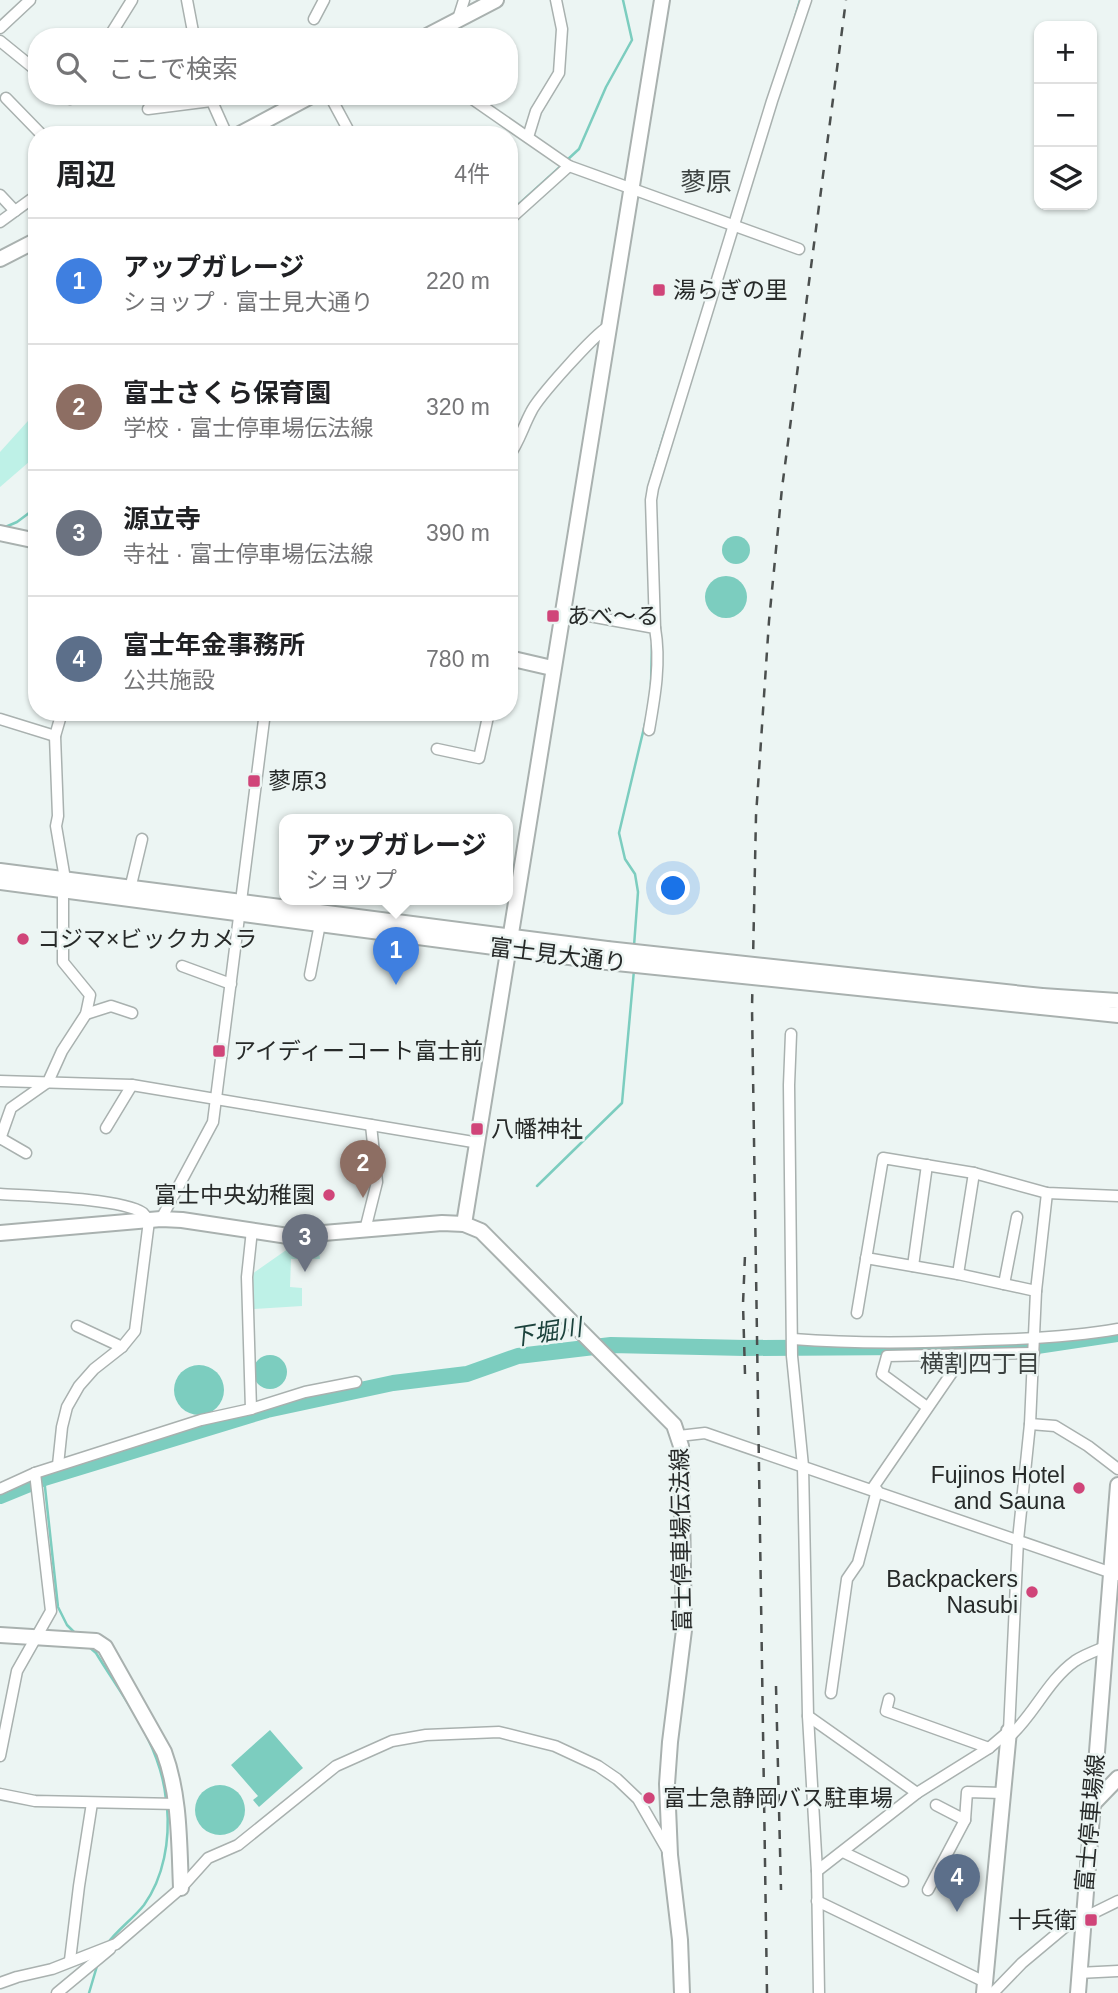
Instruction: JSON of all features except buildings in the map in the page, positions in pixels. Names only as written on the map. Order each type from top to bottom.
[{"type":"street","points":[[0,28],[30,0]]},
{"type":"street","points":[[115,28],[132,0]]},
{"type":"street","points":[[187,0],[192,28]]},
{"type":"street","points":[[314,19],[324,0]]},
{"type":"street","points":[[458,19],[464,0]]},
{"type":"street","points":[[442,28],[496,0]]},
{"type":"street","points":[[528,137],[536,111],[559,73],[562,29],[556,0]]},
{"type":"street","points":[[0,1233],[155,1220],[182,1220],[288,1236],[442,1223],[464,1224],[662,0]]},
{"type":"street","points":[[649,730],[656,687],[658,643],[655,628],[651,500],[653,488],[806,0]]},
{"type":"street","points":[[0,41],[28,64]]},
{"type":"street","points":[[6,98],[33,126]]},
{"type":"street","points":[[148,109],[173,105]]},
{"type":"street","points":[[213,105],[223,126]]},
{"type":"street","points":[[255,126],[295,105]]},
{"type":"street","points":[[335,105],[346,126]]},
{"type":"street","points":[[481,105],[512,126]]},
{"type":"street","points":[[518,130],[566,164],[799,249]]},
{"type":"street","points":[[518,211],[566,164]]},
{"type":"street","points":[[0,195],[15,211]]},
{"type":"street","points":[[0,222],[28,202]]},
{"type":"street","points":[[0,259],[28,245]]},
{"type":"street","points":[[518,442],[532,410],[593,338],[608,327]]},
{"type":"street","points":[[1,533],[28,539]]},
{"type":"street","points":[[562,611],[655,628]]},
{"type":"street","points":[[518,660],[552,668]]},
{"type":"street","points":[[0,719],[55,736]]},
{"type":"street","points":[[26,1153],[0,1139],[11,1108],[48,1082],[62,1051],[86,1014],[90,995],[63,962],[64,885],[55,826],[58,817],[55,736],[59,721]]},
{"type":"street","points":[[58,1465],[67,1407],[79,1386],[94,1369],[122,1347],[135,1331],[155,1220],[213,1122],[264,721]]},
{"type":"street","points":[[437,750],[480,758],[487,721]]},
{"type":"street","points":[[130,888],[142,839]]},
{"type":"street","name":"富士見大通り","points":[[0,871],[64,885],[510,943],[1042,1001],[1118,1015]]},
{"type":"street","name":"富士見大通り","points":[[0,882],[130,888],[320,924],[510,943]]},
{"type":"street","points":[[310,975],[320,924]]},
{"type":"street","points":[[182,966],[231,984]]},
{"type":"street","name":"富士見大通り","points":[[1042,1001],[1118,1002]]},
{"type":"street","points":[[86,1014],[111,1006],[132,1013]]},
{"type":"street","points":[[791,1034],[789,1085],[792,1356],[803,1466],[808,1716],[817,1871],[819,1993]]},
{"type":"street","points":[[0,1082],[132,1084],[479,1143]]},
{"type":"street","points":[[106,1128],[132,1084]]},
{"type":"street","points":[[365,1230],[377,1182],[371,1125]]},
{"type":"street","points":[[857,1313],[883,1158],[974,1173],[1046,1193],[1118,1196]]},
{"type":"street","points":[[913,1266],[928,1166]]},
{"type":"street","points":[[958,1274],[974,1173]]},
{"type":"street","points":[[987,1989],[1009,1734],[1018,1540],[1030,1424],[1036,1291],[1046,1193]]},
{"type":"street","points":[[0,1194],[127,1207],[155,1220]]},
{"type":"street","points":[[1004,1284],[1017,1217]]},
{"type":"street","name":"富士停車場伝法線","points":[[464,1224],[481,1231],[674,1425],[679,1436],[682,1465],[684,1630],[668,1773],[670,1855],[680,1940],[682,1993]]},
{"type":"street","points":[[251,1409],[247,1277],[252,1230]]},
{"type":"street","points":[[866,1258],[1036,1291]]},
{"type":"street","points":[[77,1325],[122,1347]]},
{"type":"street","points":[[793,1340],[840,1343],[1034,1338],[1118,1329]]},
{"type":"street","points":[[928,1407],[882,1374],[887,1356],[1034,1353]]},
{"type":"street","points":[[831,1693],[847,1579],[858,1563],[874,1490],[964,1355]]},
{"type":"street","points":[[0,1489],[58,1465],[201,1420],[251,1409],[305,1392],[356,1382]]},
{"type":"street","points":[[1030,1424],[1055,1426],[1118,1469]]},
{"type":"street","points":[[679,1436],[705,1433],[1114,1574]]},
{"type":"street","points":[[0,1756],[15,1679],[34,1637],[51,1611],[35,1473]]},
{"type":"street","name":"富士停車場線","points":[[1078,1993],[1105,1647],[1114,1574],[1118,1485]]},
{"type":"street","points":[[0,1635],[90,1640],[105,1647],[171,1769],[181,1888]]},
{"type":"street","points":[[817,1871],[917,1793],[1021,1727],[1062,1672],[1075,1661],[1105,1647]]},
{"type":"street","points":[[889,1699],[887,1711],[989,1748]]},
{"type":"street","points":[[808,1716],[917,1793]]},
{"type":"street","points":[[57,1993],[181,1888],[208,1858],[239,1845],[326,1773],[349,1759],[392,1741],[439,1734],[499,1732],[525,1737],[575,1755],[617,1779],[638,1798],[670,1855]]},
{"type":"street","points":[[1092,1805],[1118,1778]]},
{"type":"street","points":[[928,1890],[965,1820],[967,1792],[1002,1793]]},
{"type":"street","points":[[0,1794],[35,1801],[175,1804]]},
{"type":"street","points":[[70,1960],[92,1803]]},
{"type":"street","points":[[936,1805],[965,1820]]},
{"type":"street","points":[[842,1852],[903,1881]]},
{"type":"street","points":[[817,1901],[987,1989]]},
{"type":"street","points":[[987,1989],[1065,1927],[1118,1901]]},
{"type":"street","points":[[0,1983],[52,1969],[70,1960],[108,1948]]},
{"type":"street","points":[[1078,1973],[1118,1971]]},
{"type":"shaded area","points":[[28,421],[28,463],[0,487],[0,452]]},
{"type":"shaded area","points":[[736,536],[746,540],[750,550],[746,560],[736,564],[726,560],[722,550],[726,540]]},
{"type":"shaded area","points":[[726,576],[741,582],[747,597],[741,612],[726,618],[711,612],[705,597],[711,582]]},
{"type":"shaded area","points":[[318,1245],[320,1259],[291,1259],[290,1287],[302,1288],[302,1306],[254,1309],[252,1274],[292,1246]]},
{"type":"shaded area","points":[[270,1355],[282,1360],[287,1372],[282,1384],[270,1389],[258,1384],[253,1372],[258,1360]]},
{"type":"shaded area","points":[[199,1365],[217,1372],[224,1390],[217,1408],[199,1415],[181,1408],[174,1390],[181,1372]]},
{"type":"shaded area","points":[[270,1730],[303,1768],[259,1807],[253,1800],[258,1796],[231,1765]]},
{"type":"shaded area","points":[[210,1786],[230,1786],[244,1800],[244,1820],[230,1834],[210,1834],[196,1820],[196,1800]]},
{"type":"waterway","points":[[566,161],[579,149],[606,87],[632,40],[623,0]]},
{"type":"waterway","points":[[795,17],[800,0]]},
{"type":"waterway","points":[[518,205],[561,166]]},
{"type":"waterway","points":[[649,485],[665,431]]},
{"type":"waterway","points":[[3,528],[28,514]]},
{"type":"waterway","points":[[651,684],[652,645]]},
{"type":"waterway","points":[[634,946],[638,892],[635,874],[625,859],[619,833],[648,711]]},
{"type":"waterway","points":[[537,1186],[622,1103],[634,970]]},
{"type":"waterway","name":"下堀川","points":[[0,1496],[44,1478],[267,1410],[393,1383],[467,1374],[518,1356],[611,1345],[745,1348],[1037,1346],[1118,1334]]},
{"type":"waterway","points":[[44,1478],[58,1607],[67,1625],[76,1634]]},
{"type":"waterway","points":[[88,1646],[96,1653],[140,1723],[157,1760],[166,1800]]},
{"type":"waterway","points":[[107,1944],[151,1894],[164,1858],[167,1806]]},
{"type":"waterway","points":[[89,1993],[97,1966]]},
{"type":"railway","points":[[767,1993],[752,1008],[756,816],[769,621],[782,488],[846,0]]},
{"type":"railway","points":[[745,1255],[745,1374]]},
{"type":"railway","points":[[776,1686],[781,1890]]},
{"type":"place","name":"湯らぎの里","points":[[659,290]]},
{"type":"place","name":"あべ〜る","points":[[553,616]]},
{"type":"place","name":"蓼原3","points":[[254,781]]},
{"type":"place","name":"コジマ×ビックカメラ","points":[[23,939]]},
{"type":"place","name":"アップガレージ","points":[[396,985]]},
{"type":"place","name":"アイディーコート富士前","points":[[219,1051]]},
{"type":"place","name":"八幡神社","points":[[477,1129]]},
{"type":"place","name":"富士中央幼稚園","points":[[329,1195]]},
{"type":"place","name":"富士さくら保育園","points":[[363,1198]]},
{"type":"place","name":"源立寺","points":[[305,1272]]},
{"type":"place","name":"Fujinos Hotel and Sauna","points":[[1079,1488]]},
{"type":"place","name":"Backpackers Nasubi","points":[[1032,1592]]},
{"type":"place","name":"富士急静岡バス駐車場","points":[[649,1798]]},
{"type":"place","name":"富士年金事務所","points":[[957,1912]]},
{"type":"place","name":"十兵衛","points":[[1091,1920]]},
{"type":"district","name":"蓼原","points":[[706,182]]},
{"type":"district","name":"横割四丁目","points":[[980,1363]]}]
